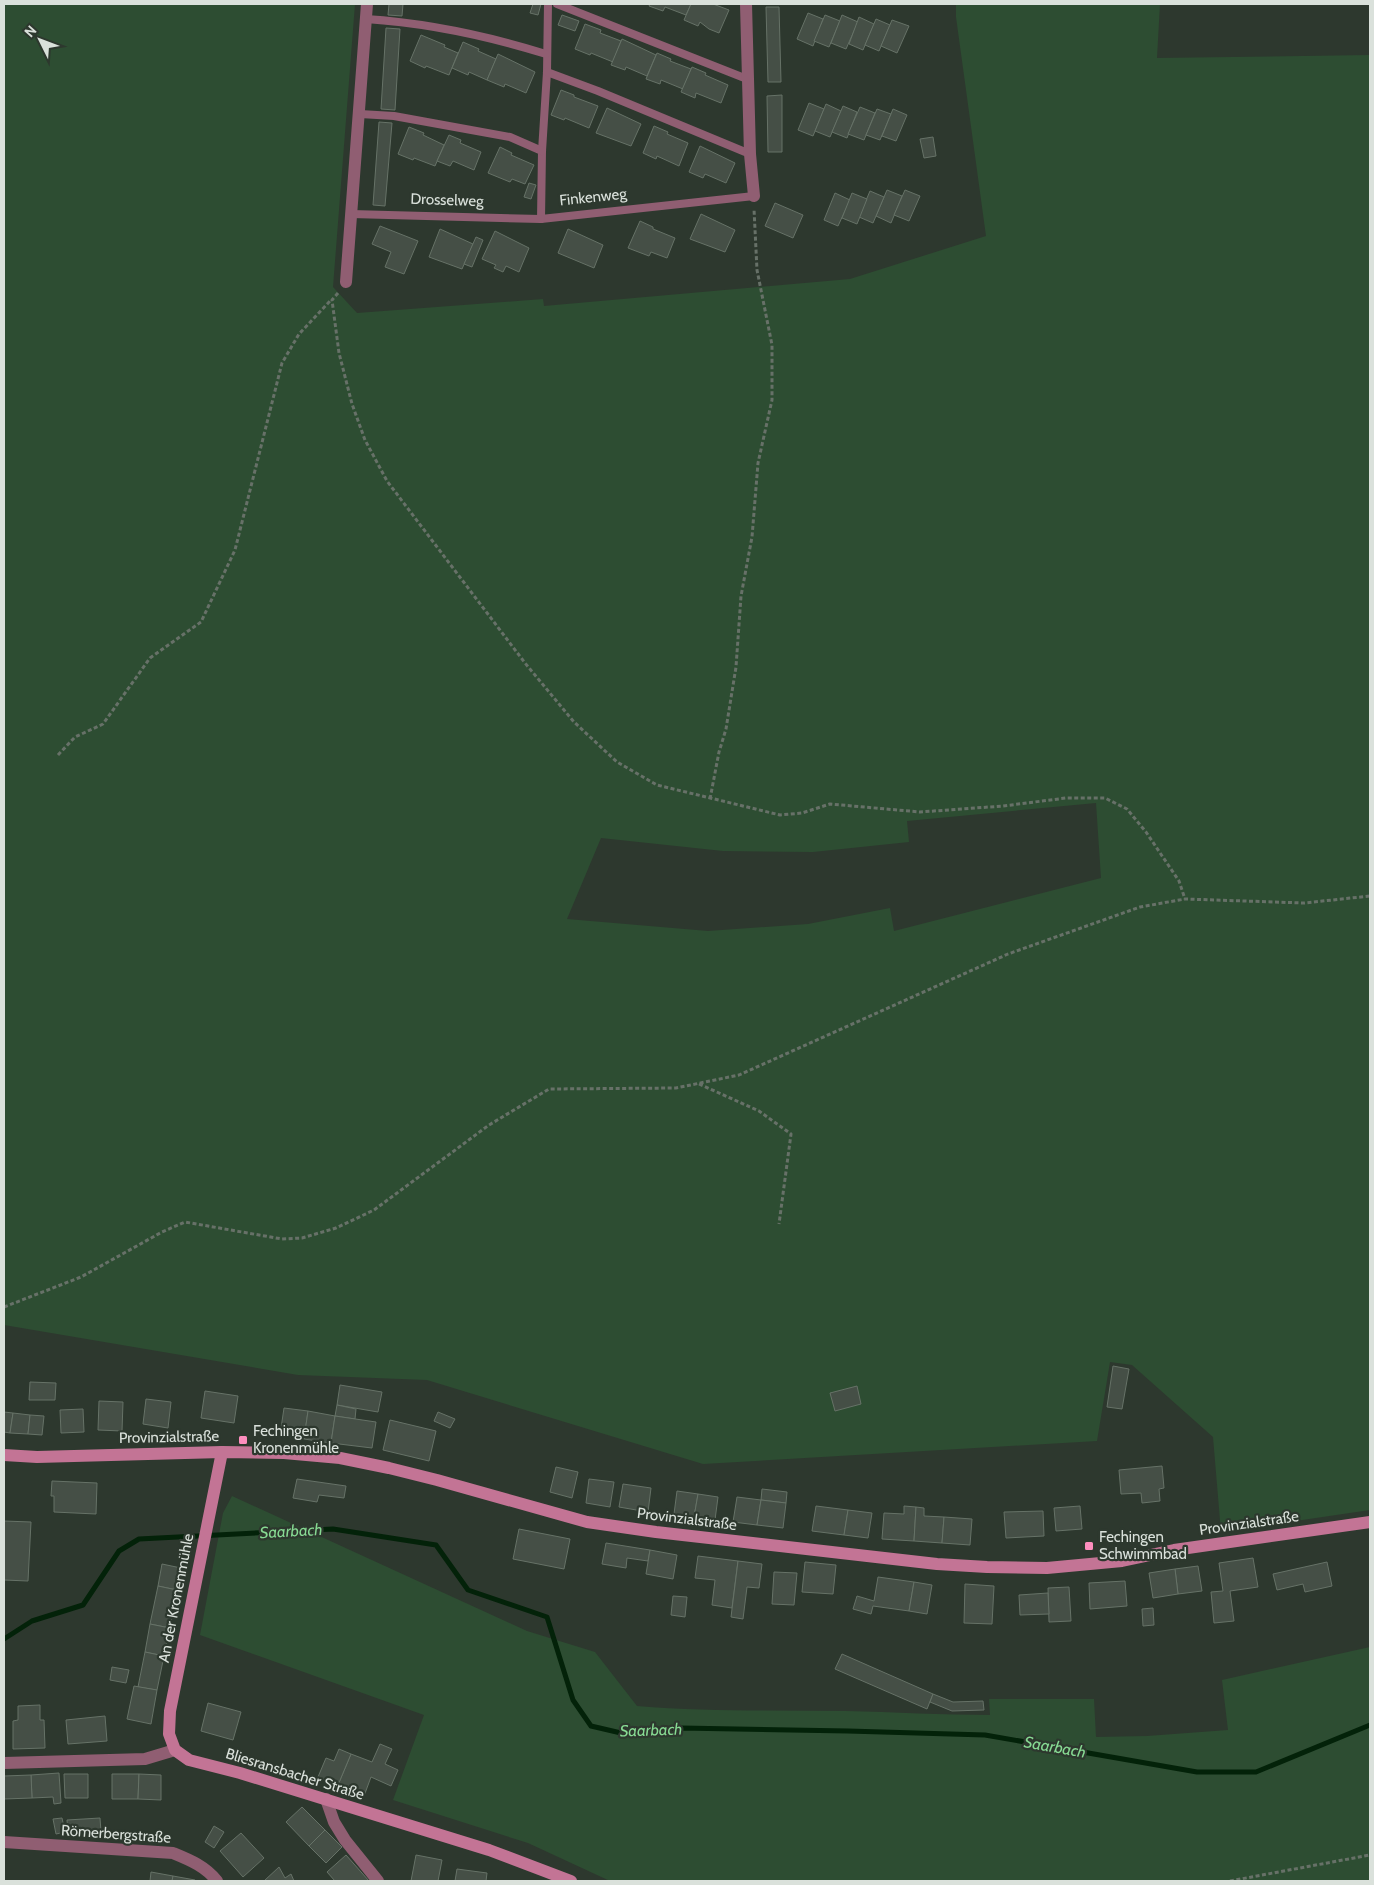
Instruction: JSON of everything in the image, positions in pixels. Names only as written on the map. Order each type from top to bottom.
[{"type":"main road","name":"Provinzialstraße","points":[[4,1455],[38,1457],[222,1452],[284,1453],[340,1458],[418,1475],[587,1522],[937,1564],[979,1567],[1046,1568],[1122,1560],[1174,1550],[1370,1522]]},
{"type":"main road","name":"An der Kronenmühle","points":[[175,1750],[169,1734],[170,1711],[222,1452]]},
{"type":"main road","name":"Bliesransbacher Straße","points":[[175,1750],[189,1760],[240,1773],[489,1850],[571,1881]]},
{"type":"street","points":[[346,282],[367,4]]},
{"type":"street","points":[[746,4],[750,154],[754,196]]},
{"type":"street","points":[[4,1763],[145,1759],[175,1750]]},
{"type":"street","points":[[326,1799],[334,1822],[345,1840],[378,1881]]},
{"type":"street","name":"Römerbergstraße","points":[[4,1842],[173,1853],[196,1862],[217,1881]]},
{"type":"lane","name":"Finkenweg","points":[[548,4],[541,219],[754,196]]},
{"type":"lane","points":[[557,4],[747,79]]},
{"type":"lane","points":[[366,19],[401,21],[493,39],[546,54]]},
{"type":"lane","points":[[547,72],[750,154]]},
{"type":"lane","points":[[360,114],[394,116],[510,137],[542,151]]},
{"type":"lane","name":"Drosselweg","points":[[351,214],[541,219]]},
{"type":"path","points":[[710,799],[719,752],[726,729],[736,667],[741,596],[752,537],[758,463],[772,400],[772,345],[757,270],[754,196]]},
{"type":"path","points":[[58,755],[75,737],[103,724],[150,658],[201,622],[235,550],[282,363],[299,334],[332,300],[346,282]]},
{"type":"path","points":[[332,300],[339,353],[352,404],[365,440],[387,481],[513,647],[574,722],[617,762],[657,785],[780,815],[802,813],[830,804],[920,812],[1003,806],[1066,798],[1105,798],[1127,809],[1146,832],[1179,881],[1185,899]]},
{"type":"path","points":[[4,1307],[81,1277],[162,1232],[185,1222],[282,1239],[302,1238],[336,1228],[374,1210],[489,1125],[549,1089],[676,1088],[739,1075],[1008,954],[1140,907],[1185,899],[1304,903],[1370,896]]},
{"type":"path","points":[[698,1084],[759,1111],[791,1134],[779,1224]]},
{"type":"path","points":[[1230,1881],[1370,1855]]},
{"type":"green space","points":[[4,4],[355,4],[333,287],[357,313],[543,299],[544,306],[850,279],[986,236],[956,17],[956,4],[1160,4],[1157,58],[1370,55],[1370,1510],[1221,1532],[1213,1437],[1132,1365],[1110,1362],[1097,1441],[703,1464],[427,1380],[298,1375],[4,1325]],"holes":[[[1096,803],[1101,878],[894,931],[890,908],[808,924],[708,931],[567,919],[601,838],[723,851],[813,852],[909,842],[907,821]]]},
{"type":"green space","points":[[232,1496],[527,1631],[595,1652],[637,1706],[715,1710],[990,1715],[989,1699],[1094,1699],[1096,1737],[1147,1736],[1228,1730],[1222,1680],[1370,1647],[1370,1881],[610,1881],[528,1843],[393,1800],[424,1715],[200,1635],[223,1513]]},
{"type":"building","points":[[389,4],[403,4],[402,16],[388,15]]},
{"type":"building","points":[[533,4],[541,4],[538,15],[530,13]]},
{"type":"building","points":[[650,4],[691,4],[686,15],[665,7],[663,11],[649,6]]},
{"type":"building","points":[[691,4],[713,4],[729,10],[719,33],[709,29],[700,22],[698,26],[684,20]]},
{"type":"building","points":[[766,7],[779,7],[781,82],[768,82]]},
{"type":"building","points":[[808,13],[823,19],[813,46],[797,39]]},
{"type":"building","points":[[562,15],[579,21],[575,31],[558,25]]},
{"type":"building","points":[[825,15],[840,21],[829,47],[814,41]]},
{"type":"building","points":[[842,15],[858,22],[846,49],[831,43]]},
{"type":"building","points":[[859,17],[874,24],[863,50],[849,44]]},
{"type":"building","points":[[876,19],[890,25],[879,51],[865,45]]},
{"type":"building","points":[[892,20],[909,26],[897,53],[881,46]]},
{"type":"building","points":[[585,24],[601,30],[600,33],[621,41],[613,62],[575,49]]},
{"type":"building","points":[[386,28],[400,29],[395,110],[381,109]]},
{"type":"building","points":[[421,35],[445,45],[444,47],[458,53],[449,75],[426,66],[425,68],[410,61]]},
{"type":"building","points":[[622,39],[656,55],[647,76],[626,67],[625,70],[611,65]]},
{"type":"building","points":[[463,42],[496,59],[487,80],[469,72],[468,75],[452,68]]},
{"type":"building","points":[[657,53],[671,59],[670,61],[691,69],[683,89],[661,80],[660,84],[646,79]]},
{"type":"building","points":[[498,54],[535,72],[526,93],[505,84],[504,87],[487,80]]},
{"type":"building","points":[[692,67],[728,85],[721,103],[696,93],[695,98],[681,92]]},
{"type":"building","points":[[561,90],[598,106],[589,128],[565,118],[564,120],[551,115]]},
{"type":"building","points":[[782,95],[782,152],[768,152],[767,96]]},
{"type":"building","points":[[809,103],[824,109],[813,136],[798,130]]},
{"type":"building","points":[[826,104],[841,111],[830,137],[815,131]]},
{"type":"building","points":[[843,106],[857,112],[847,138],[832,132]]},
{"type":"building","points":[[860,107],[875,113],[864,140],[848,134]]},
{"type":"building","points":[[607,108],[641,124],[631,146],[596,133]]},
{"type":"building","points":[[877,109],[891,114],[880,140],[866,135]]},
{"type":"building","points":[[893,109],[907,115],[896,141],[882,136]]},
{"type":"building","points":[[379,122],[392,123],[385,206],[373,205]]},
{"type":"building","points":[[654,126],[688,143],[679,166],[657,156],[656,159],[643,153]]},
{"type":"building","points":[[409,127],[424,133],[423,135],[444,145],[435,166],[398,154]]},
{"type":"building","points":[[449,135],[461,140],[460,143],[481,152],[474,170],[453,161],[450,166],[437,161]]},
{"type":"building","points":[[933,137],[936,156],[924,158],[920,139]]},
{"type":"building","points":[[700,146],[735,163],[726,183],[705,174],[703,178],[689,172]]},
{"type":"building","points":[[500,147],[512,153],[511,155],[534,165],[525,184],[512,179],[510,182],[488,173]]},
{"type":"building","points":[[529,183],[536,185],[531,199],[524,197]]},
{"type":"building","points":[[887,190],[902,196],[891,223],[876,216]]},
{"type":"building","points":[[905,190],[920,196],[909,221],[894,215]]},
{"type":"building","points":[[870,191],[884,197],[873,223],[859,217]]},
{"type":"building","points":[[835,193],[850,200],[838,226],[824,220]]},
{"type":"building","points":[[852,193],[867,199],[857,224],[842,218]]},
{"type":"building","points":[[775,203],[803,215],[793,238],[765,226]]},
{"type":"building","points":[[701,214],[735,230],[725,252],[690,239]]},
{"type":"building","points":[[640,221],[653,227],[653,229],[675,238],[667,258],[651,252],[649,256],[628,248]]},
{"type":"building","points":[[380,226],[418,241],[404,274],[385,267],[391,252],[372,244]]},
{"type":"building","points":[[440,229],[473,244],[462,269],[429,257]]},
{"type":"building","points":[[568,229],[603,245],[594,268],[558,253]]},
{"type":"building","points":[[495,231],[529,248],[519,272],[506,266],[503,272],[494,268],[496,265],[482,259]]},
{"type":"building","points":[[476,237],[483,240],[472,267],[464,264]]},
{"type":"building","points":[[1113,1366],[1129,1369],[1122,1409],[1107,1407]]},
{"type":"building","points":[[30,1382],[56,1383],[55,1400],[29,1400]]},
{"type":"building","points":[[340,1385],[382,1392],[378,1412],[337,1405]]},
{"type":"building","points":[[857,1386],[861,1404],[835,1411],[830,1393]]},
{"type":"building","points":[[205,1391],[238,1396],[234,1423],[201,1418]]},
{"type":"building","points":[[146,1399],[171,1402],[168,1428],[143,1424]]},
{"type":"building","points":[[99,1401],[123,1402],[122,1431],[98,1430]]},
{"type":"building","points":[[337,1405],[356,1409],[355,1419],[335,1416]]},
{"type":"building","points":[[284,1408],[308,1411],[304,1439],[280,1435]]},
{"type":"building","points":[[83,1409],[84,1432],[61,1433],[60,1410]]},
{"type":"building","points":[[308,1411],[335,1416],[331,1443],[304,1439]]},
{"type":"building","points":[[4,1412],[13,1413],[10,1433],[4,1432]]},
{"type":"building","points":[[438,1412],[455,1419],[450,1428],[434,1421]]},
{"type":"building","points":[[13,1413],[30,1415],[28,1434],[10,1433]]},
{"type":"building","points":[[30,1415],[44,1416],[42,1435],[28,1434]]},
{"type":"building","points":[[335,1416],[376,1422],[372,1448],[331,1443]]},
{"type":"building","points":[[390,1420],[436,1431],[429,1461],[383,1450]]},
{"type":"building","points":[[1162,1466],[1164,1488],[1159,1489],[1160,1501],[1142,1503],[1141,1493],[1121,1494],[1119,1470]]},
{"type":"building","points":[[556,1467],[578,1472],[572,1498],[550,1492]]},
{"type":"building","points":[[297,1479],[346,1486],[344,1498],[319,1495],[317,1502],[293,1498]]},
{"type":"building","points":[[589,1479],[614,1482],[610,1507],[586,1503]]},
{"type":"building","points":[[52,1481],[97,1483],[96,1514],[54,1512],[54,1496],[51,1496]]},
{"type":"building","points":[[623,1484],[651,1488],[648,1512],[619,1507]]},
{"type":"building","points":[[762,1489],[787,1492],[786,1503],[761,1500]]},
{"type":"building","points":[[677,1491],[698,1494],[694,1517],[674,1514]]},
{"type":"building","points":[[698,1494],[718,1497],[715,1520],[694,1517]]},
{"type":"building","points":[[737,1497],[761,1500],[757,1525],[733,1522]]},
{"type":"building","points":[[761,1500],[786,1503],[783,1528],[757,1525]]},
{"type":"building","points":[[816,1506],[848,1510],[844,1535],[812,1531]]},
{"type":"building","points":[[904,1506],[916,1507],[914,1541],[882,1539],[884,1513],[904,1514]]},
{"type":"building","points":[[1080,1506],[1082,1529],[1056,1531],[1054,1508]]},
{"type":"building","points":[[916,1507],[924,1508],[924,1516],[944,1517],[942,1543],[914,1541]]},
{"type":"building","points":[[848,1510],[872,1513],[868,1538],[844,1535]]},
{"type":"building","points":[[1043,1511],[1044,1536],[1006,1538],[1004,1512]]},
{"type":"building","points":[[944,1517],[972,1519],[970,1545],[942,1543]]},
{"type":"building","points":[[4,1521],[31,1522],[28,1581],[4,1580]]},
{"type":"building","points":[[519,1529],[570,1539],[564,1569],[513,1559]]},
{"type":"building","points":[[606,1543],[650,1550],[648,1561],[627,1558],[626,1568],[602,1564]]},
{"type":"building","points":[[650,1550],[677,1555],[673,1579],[646,1574]]},
{"type":"building","points":[[698,1556],[738,1561],[732,1608],[712,1605],[715,1580],[695,1578]]},
{"type":"building","points":[[1253,1558],[1258,1587],[1230,1591],[1234,1621],[1214,1623],[1211,1592],[1223,1591],[1219,1563]]},
{"type":"building","points":[[738,1561],[762,1564],[759,1588],[747,1587],[743,1619],[731,1617]]},
{"type":"building","points":[[805,1562],[836,1565],[833,1594],[802,1592]]},
{"type":"building","points":[[1327,1562],[1332,1586],[1305,1592],[1303,1584],[1277,1590],[1273,1574]]},
{"type":"building","points":[[162,1564],[181,1568],[177,1590],[158,1586]]},
{"type":"building","points":[[1198,1566],[1202,1591],[1178,1594],[1175,1569]]},
{"type":"building","points":[[1175,1569],[1178,1594],[1153,1598],[1149,1573]]},
{"type":"building","points":[[774,1572],[797,1573],[794,1605],[772,1604]]},
{"type":"building","points":[[878,1577],[914,1582],[909,1611],[873,1606],[871,1614],[853,1609],[857,1596],[874,1601]]},
{"type":"building","points":[[1125,1581],[1127,1606],[1090,1609],[1089,1583]]},
{"type":"building","points":[[914,1582],[932,1585],[927,1614],[909,1611]]},
{"type":"building","points":[[965,1584],[994,1586],[992,1624],[964,1623]]},
{"type":"building","points":[[158,1586],[177,1590],[170,1628],[150,1624]]},
{"type":"building","points":[[1069,1587],[1071,1621],[1049,1622],[1048,1588]]},
{"type":"building","points":[[1048,1593],[1049,1614],[1020,1615],[1019,1595]]},
{"type":"building","points":[[673,1596],[687,1597],[685,1617],[671,1615]]},
{"type":"building","points":[[1153,1608],[1154,1625],[1143,1626],[1142,1609]]},
{"type":"building","points":[[150,1624],[170,1628],[164,1656],[145,1652]]},
{"type":"building","points":[[145,1652],[164,1656],[157,1690],[138,1687]]},
{"type":"building","points":[[842,1654],[933,1694],[927,1709],[835,1669]]},
{"type":"building","points":[[112,1667],[129,1670],[126,1683],[110,1680]]},
{"type":"building","points":[[134,1686],[157,1690],[151,1724],[127,1719]]},
{"type":"building","points":[[933,1694],[953,1702],[983,1701],[984,1710],[952,1711],[930,1702]]},
{"type":"building","points":[[208,1703],[241,1712],[233,1740],[201,1731]]},
{"type":"building","points":[[40,1705],[40,1720],[44,1720],[45,1748],[13,1749],[13,1721],[18,1720],[18,1706]]},
{"type":"building","points":[[105,1716],[107,1741],[68,1744],[66,1720]]},
{"type":"building","points":[[380,1744],[392,1749],[385,1764],[398,1770],[391,1786],[371,1777],[364,1796],[338,1785],[351,1754],[372,1762]]},
{"type":"building","points":[[339,1749],[351,1754],[338,1785],[318,1777],[326,1758],[334,1761]]},
{"type":"building","points":[[59,1773],[61,1803],[54,1804],[53,1797],[32,1798],[31,1775]]},
{"type":"building","points":[[64,1774],[88,1774],[88,1798],[65,1798]]},
{"type":"building","points":[[112,1774],[139,1774],[138,1799],[112,1799]]},
{"type":"building","points":[[139,1774],[161,1775],[161,1800],[138,1799]]},
{"type":"building","points":[[31,1775],[32,1798],[4,1799],[4,1776]]},
{"type":"building","points":[[302,1807],[325,1830],[309,1846],[286,1822]]},
{"type":"building","points":[[62,1818],[65,1832],[56,1834],[53,1819]]},
{"type":"building","points":[[100,1818],[101,1832],[68,1835],[67,1820]]},
{"type":"building","points":[[214,1826],[224,1832],[214,1848],[205,1842]]},
{"type":"building","points":[[325,1830],[342,1847],[326,1863],[309,1846]]},
{"type":"building","points":[[241,1833],[264,1858],[243,1877],[220,1851]]},
{"type":"building","points":[[346,1855],[369,1881],[335,1881],[327,1872]]},
{"type":"building","points":[[416,1855],[442,1860],[438,1881],[411,1881]]},
{"type":"building","points":[[279,1867],[285,1878],[291,1874],[294,1881],[264,1881]]},
{"type":"building","points":[[457,1869],[487,1873],[486,1881],[455,1881]]},
{"type":"building","points":[[151,1872],[173,1876],[172,1881],[150,1881]]},
{"type":"building","points":[[173,1876],[195,1880],[195,1881],[172,1881]]},
{"type":"waterway","name":"Saarbach","points":[[4,1639],[32,1621],[83,1605],[119,1551],[139,1539],[333,1529],[436,1545],[468,1590],[547,1617],[573,1700],[591,1726],[621,1733],[681,1728],[985,1735],[1197,1772],[1256,1772],[1370,1725]]},
{"type":"place","name":"Fechingen Kronenmühle","points":[[243,1440]]},
{"type":"place","name":"Fechingen Schwimmbad","points":[[1089,1546]]}]
